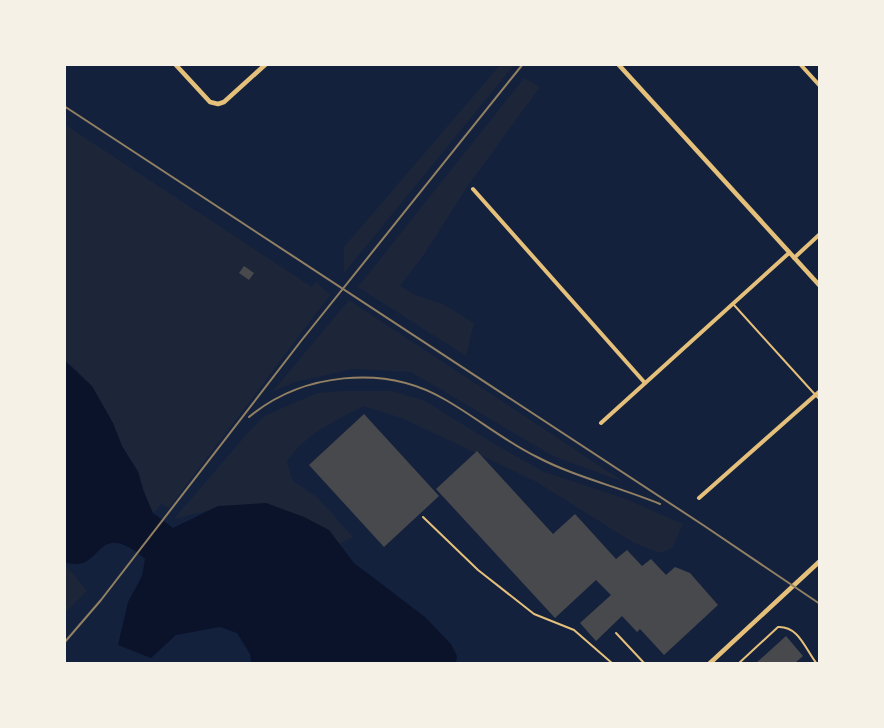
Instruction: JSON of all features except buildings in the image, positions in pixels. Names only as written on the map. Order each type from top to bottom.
[{"type":"street","points":[[175,64],[210,102],[218,104],[224,102],[266,64]]},
{"type":"street","points":[[618,64],[819,286]]},
{"type":"street","points":[[800,64],[819,86]]},
{"type":"street","points":[[473,189],[645,383]]},
{"type":"street","points":[[794,258],[819,234]]},
{"type":"street","points":[[601,423],[789,253]]},
{"type":"street","points":[[699,498],[819,391]]},
{"type":"street","points":[[709,663],[819,561]]},
{"type":"lane","points":[[734,305],[819,400]]},
{"type":"lane","points":[[423,517],[478,570],[534,614],[574,630],[613,663]]},
{"type":"lane","points":[[738,663],[778,627],[786,627],[793,630],[817,663]]},
{"type":"lane","points":[[616,633],[645,663]]},
{"type":"lane","points":[[715,658],[719,663]]},
{"type":"shaded area","points":[[500,65],[514,65],[344,273],[344,247]]},
{"type":"shaded area","points":[[524,78],[540,87],[467,187],[425,253],[400,286],[415,295],[443,304],[474,323],[466,356],[358,287]]},
{"type":"shaded area","points":[[64,124],[312,287],[316,282],[330,295],[169,508],[161,504],[153,514],[137,470],[122,446],[99,399],[85,379],[65,361]]},
{"type":"shaded area","points":[[349,300],[624,482],[553,456],[411,372],[353,369],[295,382],[272,392]]},
{"type":"shaded area","points":[[65,361],[92,386],[113,423],[122,446],[138,472],[153,513],[173,528],[218,506],[266,503],[304,517],[329,530],[354,563],[425,617],[451,644],[457,656],[456,663],[251,663],[250,654],[237,633],[220,627],[176,635],[151,658],[118,645],[128,602],[142,576],[145,559],[128,547],[116,543],[107,544],[87,561],[78,564],[65,562]]},
{"type":"shaded area","points":[[391,391],[423,400],[544,472],[626,499],[683,524],[672,548],[660,553],[634,543],[535,481],[404,419],[364,406],[312,435],[287,461],[292,480],[318,498],[353,537],[339,544],[304,517],[210,510],[174,519],[264,416],[317,393]]},
{"type":"shaded area","points":[[65,564],[87,591],[64,613]]},
{"type":"railway","points":[[64,643],[101,600],[301,341],[523,64]]},
{"type":"railway","points":[[64,106],[820,604]]},
{"type":"railway","points":[[249,417],[270,402],[318,383],[344,378],[396,381],[421,388],[444,399],[513,444],[552,464],[660,504]]}]
